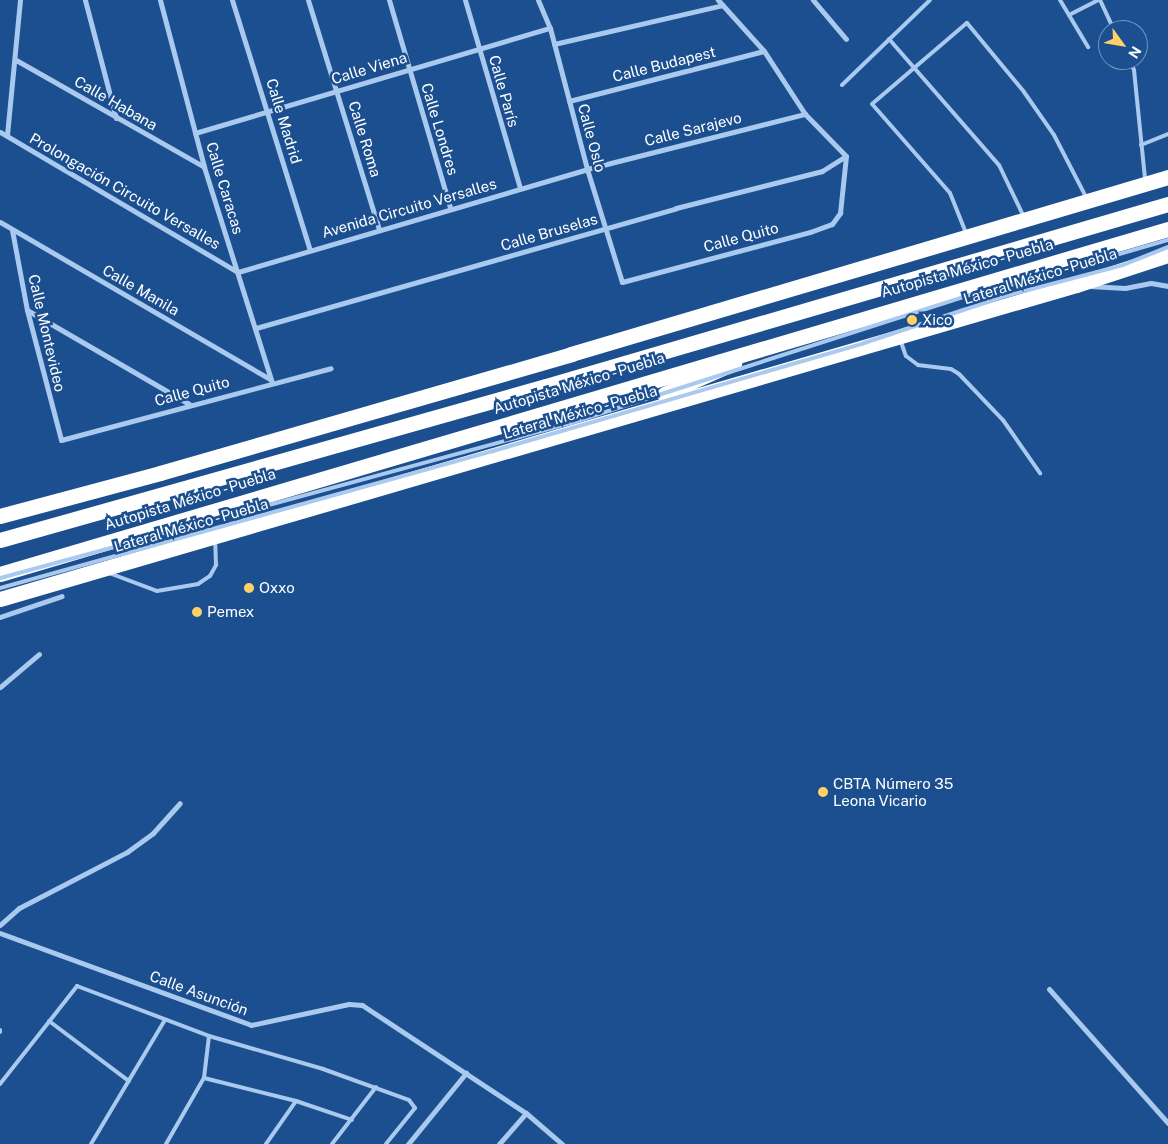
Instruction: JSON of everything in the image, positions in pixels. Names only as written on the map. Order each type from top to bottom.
[{"type":"highway","points":[[0,516],[160,473],[967,238],[1168,177]]},
{"type":"highway","name":"Autopista México - Puebla","points":[[0,540],[546,386],[1168,204]]},
{"type":"highway","name":"Autopista México - Puebla","points":[[0,574],[796,336],[1168,229]]},
{"type":"highway","name":"Lateral México - Puebla","points":[[0,599],[900,337],[1076,285],[1168,255]]},
{"type":"highway","points":[[580,430],[796,336]]},
{"type":"street","points":[[7,135],[16,60],[20,0]]},
{"type":"street","points":[[85,0],[116,118]]},
{"type":"street","name":"Calle Caracas","points":[[160,0],[204,167],[256,328],[271,381]]},
{"type":"street","name":"Calle Madrid","points":[[232,0],[269,112],[310,250]]},
{"type":"street","name":"Calle Roma","points":[[308,0],[379,228]]},
{"type":"street","name":"Calle Londres","points":[[389,0],[450,207]]},
{"type":"street","name":"Calle París","points":[[465,0],[520,188]]},
{"type":"street","name":"Calle Oslo","points":[[538,0],[550,28],[587,169],[622,282]]},
{"type":"street","points":[[718,0],[764,51],[805,114],[846,156]]},
{"type":"street","points":[[813,0],[846,39]]},
{"type":"street","points":[[554,44],[723,5]]},
{"type":"street","name":"Calle Viena","points":[[195,133],[550,28]]},
{"type":"street","name":"Calle Budapest","points":[[569,101],[764,51]]},
{"type":"street","name":"Calle Habana","points":[[16,60],[204,167]]},
{"type":"street","name":"Calle Sarajevo","points":[[587,169],[805,114]]},
{"type":"street","name":"Prolongación Circuito Versalles","points":[[0,132],[238,272]]},
{"type":"street","name":"Calle Quito","points":[[622,282],[832,224],[840,213],[846,156]]},
{"type":"street","name":"Calle Bruselas","points":[[256,328],[606,228],[822,171],[846,156]]},
{"type":"street","name":"Avenida Circuito Versalles","points":[[238,272],[450,207],[587,169]]},
{"type":"street","name":"Calle Manila","points":[[0,222],[271,381]]},
{"type":"street","name":"Calle Montevideo","points":[[12,230],[28,310],[61,440]]},
{"type":"street","points":[[1076,285],[1125,288],[1151,283],[1168,286]]},
{"type":"street","points":[[28,310],[189,404]]},
{"type":"street","name":"Calle Quito","points":[[61,440],[271,381],[331,368]]},
{"type":"street","points":[[0,617],[62,596]]},
{"type":"street","points":[[0,687],[39,654]]},
{"type":"street","points":[[0,925],[18,908],[127,852],[152,833],[180,803]]},
{"type":"street","name":"Calle Asunción","points":[[0,933],[251,1025],[349,1004],[362,1005],[526,1113],[562,1144]]},
{"type":"street","points":[[1049,989],[1168,1123]]},
{"type":"street","points":[[408,1144],[466,1073]]},
{"type":"street","points":[[499,1144],[526,1113]]},
{"type":"lane","points":[[842,84],[930,0]]},
{"type":"lane","points":[[1060,0],[1088,47]]},
{"type":"lane","points":[[1069,15],[1099,0],[1109,20]]},
{"type":"lane","points":[[967,238],[962,216],[950,193],[872,104],[914,65],[968,23],[1024,92],[1054,135],[1088,201]]},
{"type":"lane","points":[[889,39],[914,65],[998,164],[1019,201],[1024,220]]},
{"type":"lane","points":[[1134,70],[1146,184]]},
{"type":"lane","points":[[1142,145],[1168,134]]},
{"type":"lane","points":[[0,578],[571,422],[980,292],[1168,240]]},
{"type":"lane","points":[[0,588],[493,451],[864,343],[1002,297],[1123,265],[1168,247]]},
{"type":"lane","points":[[900,337],[906,356],[918,364],[951,369],[959,374],[1003,420],[1040,473]]},
{"type":"lane","points":[[100,569],[157,591],[198,584],[210,576],[216,566],[215,536]]},
{"type":"lane","points":[[0,1084],[77,986],[209,1036],[376,1087],[409,1100],[415,1108],[386,1144]]},
{"type":"lane","points":[[91,1144],[165,1020]]},
{"type":"lane","points":[[49,1021],[129,1081]]},
{"type":"lane","points":[[166,1144],[204,1078],[209,1036]]},
{"type":"lane","points":[[204,1078],[296,1101],[352,1120]]},
{"type":"lane","points":[[332,1144],[376,1087]]},
{"type":"lane","points":[[266,1144],[296,1101]]},
{"type":"place","name":"Xico","points":[[912,320]]},
{"type":"place","name":"Oxxo","points":[[249,588]]},
{"type":"place","name":"Pemex","points":[[197,612]]},
{"type":"place","name":"CBTA Número 35 Leona Vicario","points":[[823,792]]}]
